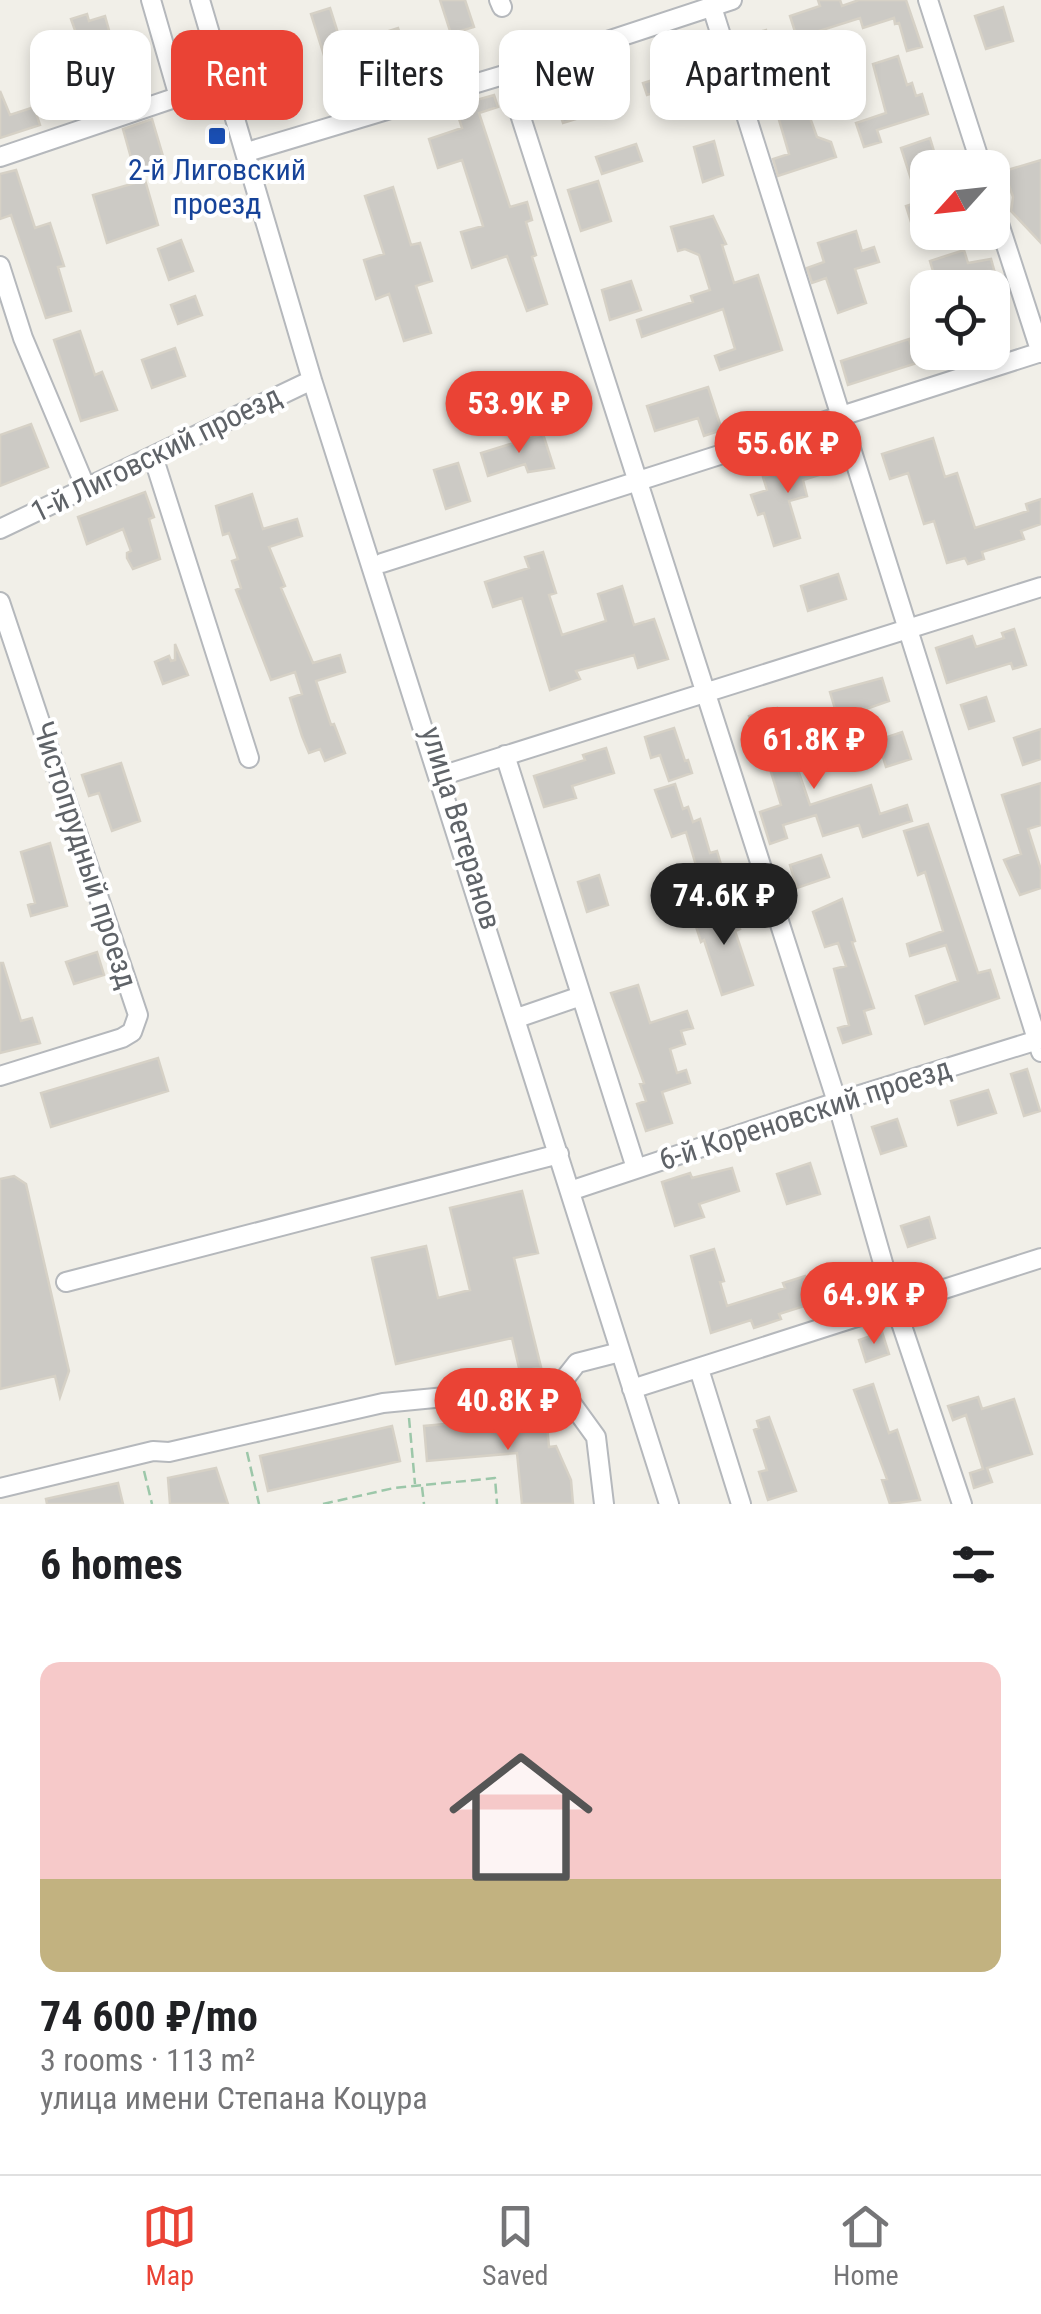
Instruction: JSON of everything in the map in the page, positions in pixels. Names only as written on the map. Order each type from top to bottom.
[{"type":"street","points":[[151,0],[171,69]]},
{"type":"street","name":"улица Ветеранов","points":[[200,0],[210,30]]},
{"type":"street","points":[[630,34],[732,0]]},
{"type":"street","points":[[928,0],[976,150]]},
{"type":"street","points":[[712,7],[1040,1043]]},
{"type":"street","points":[[247,152],[499,76]]},
{"type":"street","points":[[0,158],[171,100]]},
{"type":"street","name":"улица Ветеранов","points":[[238,120],[312,380],[558,1154],[573,1190],[620,1352],[677,1504]]},
{"type":"street","points":[[522,120],[837,1102],[894,1305],[962,1504]]},
{"type":"street","name":"улица Ветеранов","points":[[247,152],[258,172],[382,563],[669,1504]]},
{"type":"street","points":[[382,563],[1041,353],[1008,250]]},
{"type":"street","points":[[0,266],[23,338],[86,488]]},
{"type":"street","name":"1-й Лиговский проезд","points":[[0,529],[312,380]]},
{"type":"street","points":[[153,456],[249,758]]},
{"type":"street","points":[[444,775],[1041,587]]},
{"type":"street","name":"Чистопрудный проезд","points":[[0,602],[138,1015],[132,1032],[122,1038],[0,1076]]},
{"type":"street","points":[[506,756],[636,1168]]},
{"type":"street","points":[[520,1016],[582,996]]},
{"type":"street","name":"6-й Кореновский проезд","points":[[573,1190],[837,1102],[1040,1043]]},
{"type":"street","points":[[66,1282],[558,1154]]},
{"type":"street","points":[[635,1388],[1041,1258]]},
{"type":"street","points":[[0,1488],[140,1454],[169,1452],[383,1404],[558,1386],[577,1363],[620,1352]]},
{"type":"street","points":[[699,1369],[741,1504]]},
{"type":"street","points":[[558,1386],[596,1436],[604,1504]]},
{"type":"path","points":[[407,1401],[416,1486]]},
{"type":"path","points":[[243,1435],[259,1504]]},
{"type":"path","points":[[140,1454],[152,1504]]},
{"type":"path","points":[[323,1504],[422,1485],[495,1478],[497,1504]]},
{"type":"path","points":[[422,1485],[424,1504]]},
{"type":"building","points":[[440,0],[465,0],[474,27],[450,30]]},
{"type":"building","points":[[818,0],[840,0],[842,6],[859,0],[906,0],[922,47],[907,51],[894,18],[863,28],[860,18],[822,30],[794,30],[790,16],[820,6]]},
{"type":"building","points":[[1003,7],[1013,41],[986,49],[975,16]]},
{"type":"building","points":[[330,8],[337,30],[323,30],[323,52],[311,14]]},
{"type":"building","points":[[87,14],[89,21],[105,16],[109,30],[75,30],[71,19]]},
{"type":"building","points":[[898,56],[907,85],[912,83],[916,96],[922,94],[928,114],[877,130],[881,142],[864,147],[856,123],[886,113],[873,64]]},
{"type":"building","points":[[650,81],[650,94],[647,95],[643,83]]},
{"type":"building","points":[[0,91],[10,115],[30,108],[30,120],[38,120],[40,125],[0,138]]},
{"type":"building","points":[[494,95],[498,107],[479,113],[479,99]]},
{"type":"building","points":[[479,113],[510,207],[527,202],[532,220],[526,222],[536,255],[532,257],[547,304],[527,311],[507,256],[472,268],[461,232],[483,226],[462,160],[438,168],[429,139],[462,128],[459,120],[479,120]]},
{"type":"building","points":[[151,119],[165,163],[135,172],[123,129]]},
{"type":"building","points":[[779,120],[811,120],[817,137],[831,142],[836,157],[778,176],[773,159],[789,154]]},
{"type":"building","points":[[930,138],[934,150],[910,150],[910,176],[901,148]]},
{"type":"building","points":[[714,141],[723,175],[703,182],[694,147]]},
{"type":"building","points":[[636,144],[642,161],[602,174],[596,157]]},
{"type":"building","points":[[1041,160],[1041,243],[1011,211],[1010,169]]},
{"type":"building","points":[[16,170],[35,228],[50,223],[64,266],[58,267],[71,311],[46,318],[11,215],[0,219],[0,174]]},
{"type":"building","points":[[145,180],[158,225],[107,243],[93,195]]},
{"type":"building","points":[[598,181],[611,221],[581,231],[568,190]]},
{"type":"building","points":[[393,187],[411,245],[420,243],[432,281],[416,286],[431,333],[404,341],[389,294],[376,299],[364,260],[384,254],[365,196]]},
{"type":"building","points":[[713,216],[726,244],[722,245],[734,283],[758,275],[782,350],[720,370],[715,356],[735,349],[723,309],[642,337],[637,320],[693,302],[691,296],[710,290],[699,255],[685,249],[678,251],[671,227]]},
{"type":"building","points":[[856,231],[862,251],[874,247],[879,262],[855,269],[866,303],[838,313],[826,278],[812,283],[807,268],[824,262],[818,243]]},
{"type":"building","points":[[181,240],[193,271],[169,280],[158,249]]},
{"type":"building","points":[[964,250],[968,263],[991,259],[994,270],[933,270],[930,261]]},
{"type":"building","points":[[631,281],[641,310],[610,320],[602,290]]},
{"type":"building","points":[[195,296],[202,315],[178,324],[171,305]]},
{"type":"building","points":[[80,331],[95,375],[102,372],[117,410],[81,421],[54,340]]},
{"type":"building","points":[[909,339],[910,342],[910,365],[848,385],[841,361]]},
{"type":"building","points":[[175,348],[185,376],[152,388],[142,360]]},
{"type":"building","points":[[564,383],[572,408],[546,416],[538,392]]},
{"type":"building","points":[[708,387],[722,430],[704,436],[698,418],[655,431],[647,406]]},
{"type":"building","points":[[31,424],[48,467],[0,486],[0,435]]},
{"type":"building","points":[[543,434],[554,468],[528,472],[525,464],[488,476],[481,453]]},
{"type":"building","points":[[933,438],[945,477],[957,473],[975,528],[1028,511],[1026,504],[1041,499],[1041,524],[1021,531],[1024,539],[982,552],[984,559],[968,564],[965,558],[947,563],[934,521],[924,524],[908,473],[890,479],[882,454]]},
{"type":"building","points":[[829,450],[835,470],[803,480],[807,496],[789,501],[800,538],[774,546],[764,513],[758,515],[751,495],[767,490],[763,477],[814,461],[812,455]]},
{"type":"building","points":[[458,463],[470,501],[446,509],[434,470]]},
{"type":"building","points":[[145,492],[154,517],[149,519],[160,559],[133,569],[127,558],[131,551],[123,529],[87,544],[78,517]]},
{"type":"building","points":[[252,494],[263,529],[297,519],[302,536],[269,547],[285,586],[281,588],[313,663],[340,655],[345,672],[316,681],[345,753],[325,761],[320,749],[309,753],[302,736],[290,698],[302,694],[295,672],[271,680],[236,590],[241,588],[232,561],[238,559],[229,533],[223,535],[216,506]]},
{"type":"building","points":[[543,552],[556,593],[549,595],[562,635],[606,621],[598,594],[622,586],[634,625],[654,619],[668,659],[638,668],[634,655],[576,671],[580,679],[550,690],[522,598],[493,607],[485,582],[529,568],[525,557]]},
{"type":"building","points":[[838,574],[846,599],[808,611],[801,586]]},
{"type":"building","points":[[1014,629],[1026,665],[1013,669],[1011,663],[947,683],[936,648],[972,636],[976,647],[1004,638],[1002,633]]},
{"type":"building","points":[[175,644],[188,675],[163,684],[155,662],[169,656],[171,661],[175,660]]},
{"type":"building","points":[[882,678],[889,701],[838,719],[830,692]]},
{"type":"building","points":[[986,697],[994,721],[969,729],[961,705]]},
{"type":"building","points":[[777,708],[810,805],[871,785],[880,814],[907,805],[912,821],[863,837],[859,825],[823,836],[816,815],[783,825],[787,838],[770,844],[760,812],[781,805],[761,739],[757,740],[749,716]]},
{"type":"building","points":[[674,728],[692,773],[669,781],[660,755],[651,758],[645,737]]},
{"type":"building","points":[[1041,729],[1041,759],[1023,765],[1014,738]]},
{"type":"building","points":[[902,732],[911,759],[886,767],[878,740]]},
{"type":"building","points":[[606,748],[614,773],[572,786],[576,798],[544,807],[534,776],[585,760],[583,755]]},
{"type":"building","points":[[121,763],[140,821],[112,831],[99,793],[89,796],[82,775]]},
{"type":"building","points":[[1041,783],[1041,825],[1028,829],[1041,870],[1041,888],[1020,895],[1004,860],[1021,854],[1002,795]]},
{"type":"building","points":[[675,784],[683,809],[688,807],[693,822],[700,819],[710,853],[717,851],[724,875],[701,882],[686,832],[672,837],[655,790]]},
{"type":"building","points":[[928,824],[978,973],[990,970],[999,998],[925,1024],[916,996],[958,981],[946,945],[910,956],[907,944],[943,931],[925,872],[918,875],[904,831]]},
{"type":"building","points":[[50,843],[67,906],[31,916],[28,905],[35,903],[21,852]]},
{"type":"building","points":[[821,855],[829,877],[797,888],[790,865]]},
{"type":"building","points":[[599,875],[608,905],[587,912],[578,882]]},
{"type":"building","points":[[842,899],[874,1008],[864,1011],[871,1034],[843,1043],[838,1028],[849,1025],[834,969],[846,966],[838,943],[825,947],[813,912]]},
{"type":"building","points":[[732,904],[740,929],[735,931],[753,985],[722,995],[693,917]]},
{"type":"building","points":[[97,952],[104,975],[74,984],[66,962]]},
{"type":"building","points":[[0,963],[21,1021],[32,1018],[40,1043],[0,1053]]},
{"type":"building","points":[[638,985],[650,1023],[687,1011],[693,1028],[681,1031],[685,1044],[670,1049],[677,1073],[686,1070],[690,1083],[662,1092],[672,1123],[646,1131],[637,1104],[646,1101],[640,1084],[644,1083],[611,993]]},
{"type":"building","points":[[158,1058],[168,1091],[51,1127],[41,1093]]},
{"type":"building","points":[[1027,1069],[1040,1111],[1024,1116],[1011,1074]]},
{"type":"building","points":[[988,1090],[996,1113],[958,1125],[951,1101]]},
{"type":"building","points":[[897,1119],[906,1146],[881,1154],[872,1127]]},
{"type":"building","points":[[810,1163],[820,1194],[787,1204],[777,1174]]},
{"type":"building","points":[[732,1168],[739,1191],[699,1204],[704,1217],[675,1226],[662,1182],[690,1173],[692,1178]]},
{"type":"building","points":[[14,1176],[26,1184],[69,1371],[60,1397],[55,1376],[0,1389],[0,1179]]},
{"type":"building","points":[[522,1191],[538,1253],[514,1258],[541,1367],[520,1372],[512,1338],[396,1364],[372,1258],[426,1246],[438,1298],[470,1290],[450,1208]]},
{"type":"building","points":[[929,1217],[935,1238],[908,1247],[901,1226]]},
{"type":"building","points":[[714,1249],[727,1306],[785,1288],[783,1283],[805,1276],[814,1303],[779,1314],[781,1319],[754,1328],[751,1320],[711,1333],[691,1256]]},
{"type":"building","points":[[882,1332],[889,1354],[866,1362],[859,1340]]},
{"type":"building","points":[[873,1384],[889,1433],[897,1430],[920,1500],[890,1504],[882,1480],[887,1479],[854,1390]]},
{"type":"building","points":[[978,1397],[982,1409],[1014,1399],[1032,1454],[987,1468],[992,1482],[974,1488],[970,1473],[983,1469],[966,1415],[953,1420],[948,1406]]},
{"type":"building","points":[[546,1415],[549,1447],[556,1446],[571,1480],[573,1504],[522,1504],[517,1453],[427,1461],[424,1426]]},
{"type":"building","points":[[769,1417],[796,1491],[768,1500],[759,1472],[767,1470],[754,1430],[759,1428],[757,1421]]},
{"type":"building","points":[[392,1426],[400,1461],[268,1491],[260,1456]]},
{"type":"building","points":[[216,1468],[228,1504],[170,1504],[168,1478]]},
{"type":"building","points":[[118,1483],[123,1504],[47,1504],[46,1499]]},
{"type":"place","name":"2-й Лиговский проезд","points":[[217,136]]}]
